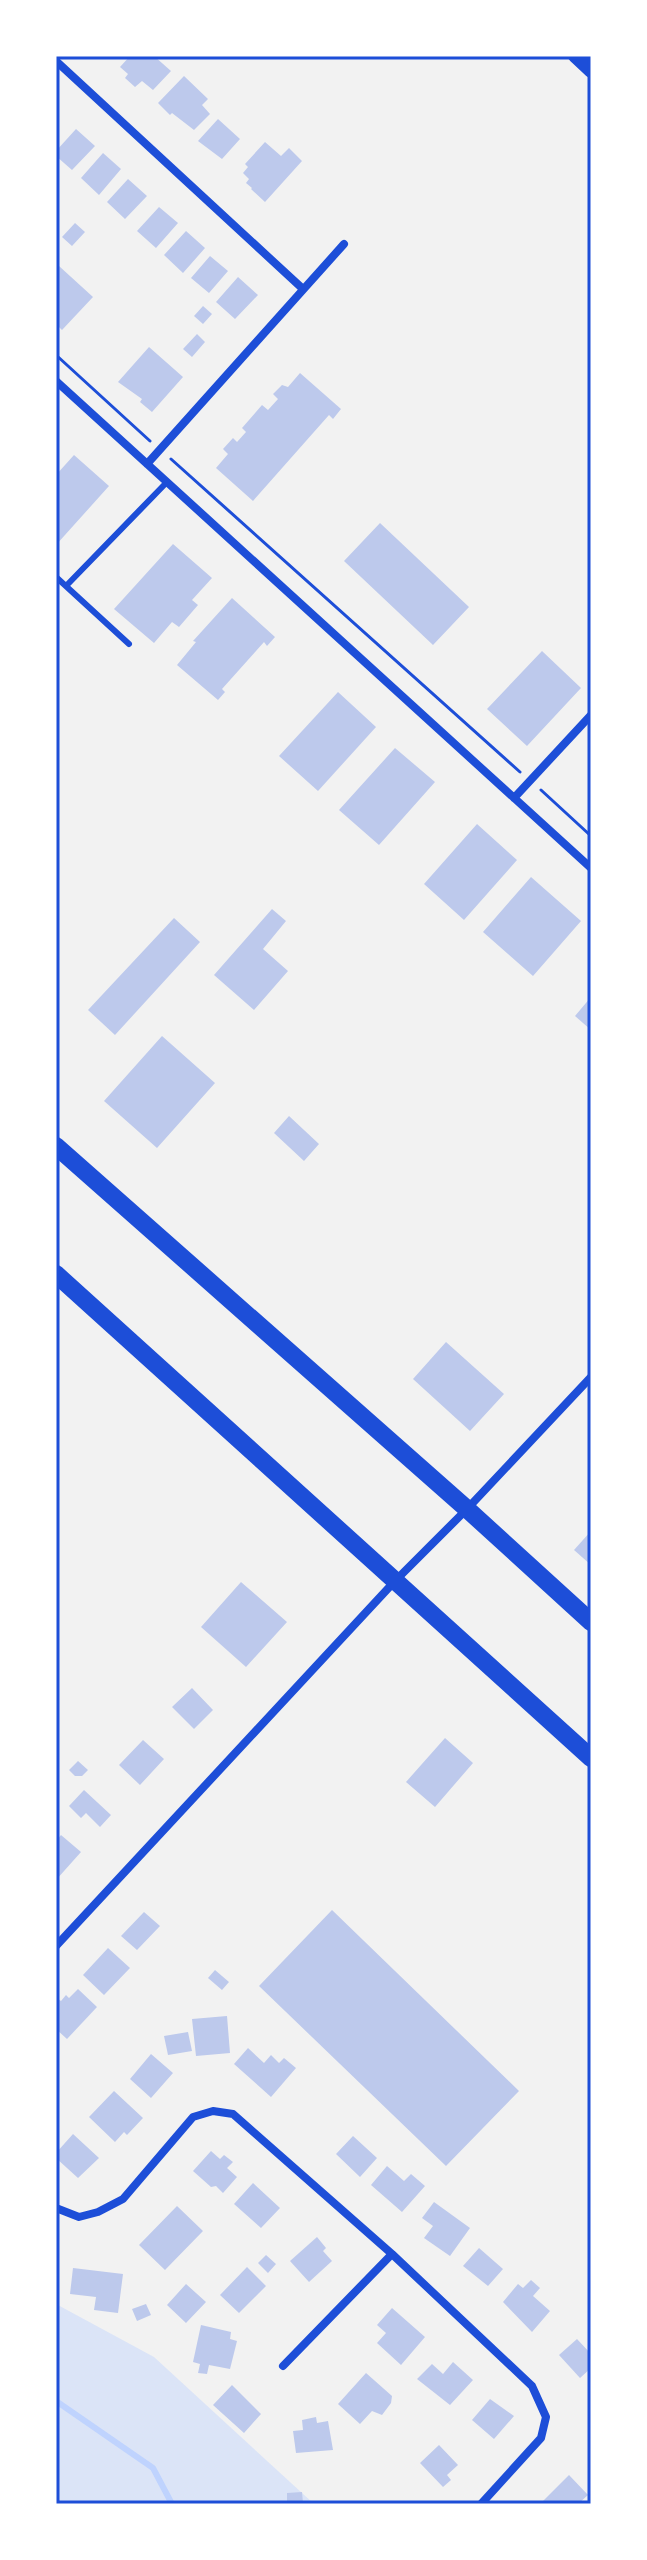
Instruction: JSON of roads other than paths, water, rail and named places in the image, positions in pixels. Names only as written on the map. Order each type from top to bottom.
[{"type":"main road","points":[[56,1146],[591,1622]]},
{"type":"main road","points":[[56,1274],[591,1758]]},
{"type":"street","points":[[575,56],[591,71]]},
{"type":"street","points":[[56,61],[303,289]]},
{"type":"street","points":[[147,464],[344,244]]},
{"type":"street","points":[[56,381],[591,868]]},
{"type":"street","points":[[514,798],[591,715]]},
{"type":"street","points":[[56,1946],[395,1581],[591,1377]]},
{"type":"street","points":[[56,2208],[79,2217],[98,2212],[123,2199],[193,2117],[213,2111],[233,2114],[392,2254],[532,2386],[546,2417],[541,2438],[481,2504]]},
{"type":"street","points":[[283,2366],[392,2254]]},
{"type":"lane","points":[[66,586],[167,482]]},
{"type":"lane","points":[[56,577],[129,644]]},
{"type":"waterway","points":[[56,2401],[153,2468],[172,2504]]}]
